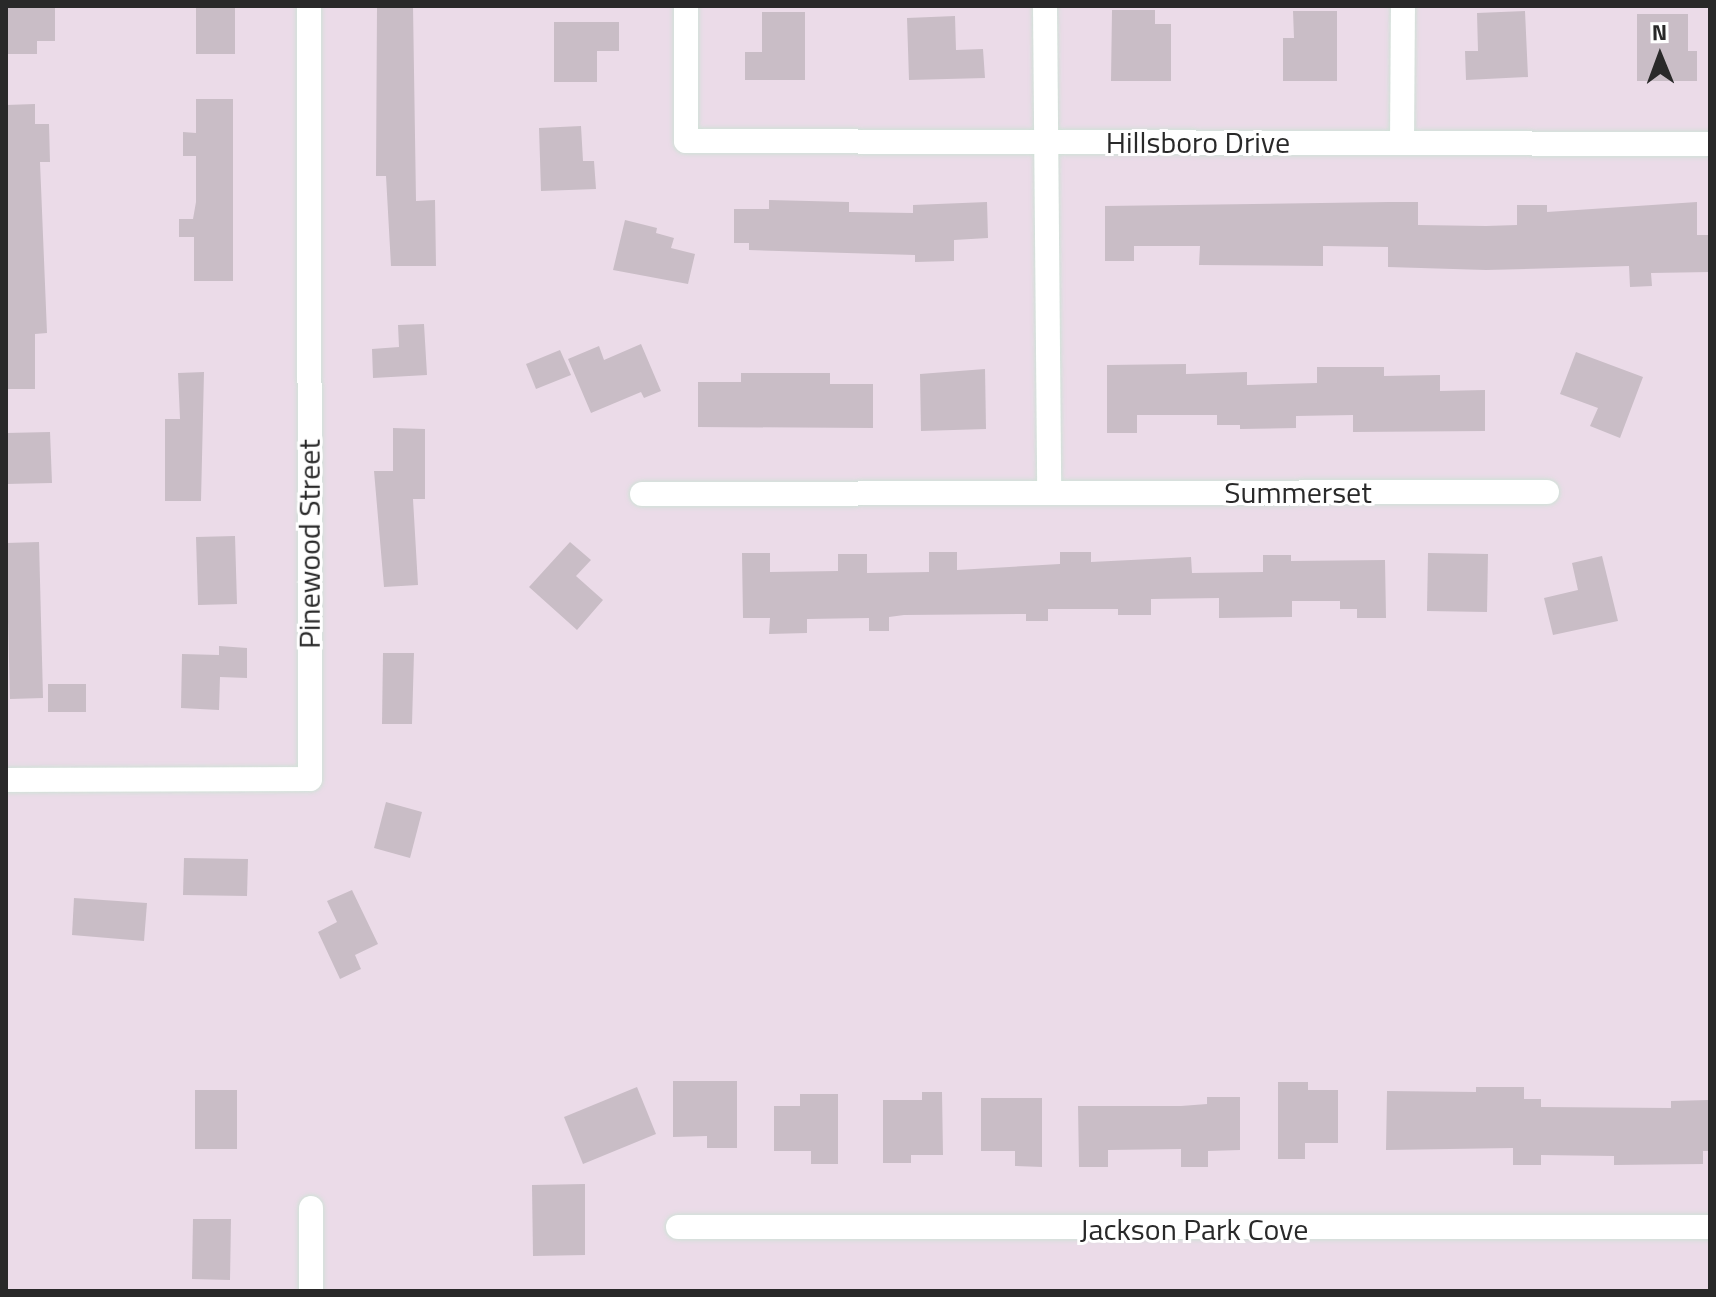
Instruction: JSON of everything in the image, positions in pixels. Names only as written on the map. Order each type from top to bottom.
[{"type":"street","name":"Pinewood Street","points":[[6,780],[310,779],[309,6]]},
{"type":"street","name":"Hillsboro Drive","points":[[686,6],[686,141],[1710,144]]},
{"type":"street","points":[[1045,6],[1049,493]]},
{"type":"street","points":[[1402,143],[1403,6]]},
{"type":"street","name":"Summerset","points":[[642,494],[1547,492]]},
{"type":"street","points":[[311,1208],[311,1291]]},
{"type":"street","name":"Jackson Park Cove","points":[[678,1227],[1710,1227]]},
{"type":"building","points":[[6,6],[55,6],[55,41],[37,41],[37,54],[6,54]]},
{"type":"building","points":[[196,6],[235,6],[235,54],[196,54]]},
{"type":"building","points":[[377,6],[413,6],[416,201],[435,200],[436,266],[391,266],[386,176],[376,176]]},
{"type":"building","points":[[1112,10],[1155,10],[1155,24],[1171,24],[1171,81],[1111,81]]},
{"type":"building","points":[[1293,11],[1337,11],[1337,81],[1283,81],[1283,38],[1294,38]]},
{"type":"building","points":[[1525,11],[1528,77],[1466,80],[1465,51],[1478,51],[1477,13]]},
{"type":"building","points":[[762,12],[805,12],[805,80],[745,80],[745,52],[762,52]]},
{"type":"building","points":[[1637,14],[1688,14],[1688,51],[1697,51],[1697,81],[1637,81]]},
{"type":"building","points":[[955,16],[956,50],[983,49],[985,78],[909,80],[907,18]]},
{"type":"building","points":[[554,22],[619,22],[619,51],[597,51],[597,82],[554,82]]},
{"type":"building","points":[[196,99],[233,99],[233,281],[194,281],[194,237],[179,237],[179,219],[193,219],[196,202],[196,156],[183,156],[183,132],[196,133]]},
{"type":"building","points":[[35,104],[35,124],[49,124],[50,162],[40,162],[47,333],[35,334],[35,389],[6,389],[6,105]]},
{"type":"building","points":[[581,126],[583,161],[594,161],[596,189],[541,191],[539,128]]},
{"type":"building","points":[[769,200],[849,202],[849,212],[913,213],[913,205],[987,202],[988,238],[954,240],[954,261],[915,262],[915,255],[749,250],[749,243],[734,243],[734,209],[769,209]]},
{"type":"building","points":[[1418,202],[1418,225],[1486,226],[1517,225],[1517,205],[1547,205],[1547,212],[1697,202],[1697,235],[1710,235],[1710,272],[1651,273],[1652,286],[1630,287],[1629,266],[1486,270],[1388,267],[1388,247],[1323,246],[1323,266],[1199,265],[1200,246],[1134,246],[1134,261],[1105,261],[1105,206]]},
{"type":"building","points":[[625,220],[657,228],[656,233],[674,238],[671,248],[695,254],[688,284],[613,270]]},
{"type":"building","points":[[424,324],[427,375],[373,378],[372,349],[399,347],[398,325]]},
{"type":"building","points":[[641,344],[661,391],[644,398],[641,392],[591,413],[568,359],[599,346],[604,360]]},
{"type":"building","points":[[560,350],[571,375],[536,389],[526,364]]},
{"type":"building","points":[[1576,352],[1643,377],[1620,438],[1590,426],[1598,408],[1560,394]]},
{"type":"building","points":[[1186,364],[1186,374],[1247,372],[1247,385],[1317,383],[1317,367],[1384,367],[1384,376],[1440,375],[1440,391],[1485,390],[1485,431],[1353,432],[1353,415],[1296,416],[1296,428],[1240,429],[1240,425],[1217,425],[1217,415],[1137,415],[1137,433],[1107,433],[1107,365]]},
{"type":"building","points":[[985,369],[986,429],[921,431],[920,374]]},
{"type":"building","points":[[204,372],[201,501],[165,501],[165,419],[180,419],[178,373]]},
{"type":"building","points":[[741,373],[830,373],[830,384],[873,384],[873,428],[698,427],[698,382],[741,382]]},
{"type":"building","points":[[393,428],[425,429],[425,499],[413,499],[418,585],[384,587],[374,471],[393,471]]},
{"type":"building","points":[[50,432],[52,483],[6,484],[6,433]]},
{"type":"building","points":[[235,536],[237,604],[198,605],[196,537]]},
{"type":"building","points":[[39,542],[43,698],[10,699],[6,543]]},
{"type":"building","points":[[570,542],[591,560],[576,576],[603,600],[577,630],[529,587]]},
{"type":"building","points":[[929,552],[957,552],[957,570],[1060,564],[1060,552],[1091,552],[1091,562],[1191,557],[1192,573],[1263,572],[1263,555],[1291,555],[1291,561],[1385,560],[1386,618],[1357,618],[1357,609],[1340,609],[1340,601],[1292,601],[1292,617],[1219,618],[1219,598],[1151,599],[1151,615],[1118,615],[1118,609],[1048,609],[1048,621],[1026,621],[1026,614],[904,615],[889,617],[889,631],[869,631],[869,618],[807,619],[807,633],[769,634],[770,618],[743,618],[742,553],[770,553],[770,572],[838,571],[838,554],[867,554],[867,573],[929,572]]},
{"type":"building","points":[[1428,553],[1488,554],[1487,612],[1427,611]]},
{"type":"building","points":[[1602,556],[1618,621],[1553,635],[1544,598],[1578,590],[1572,563]]},
{"type":"building","points":[[219,646],[247,648],[247,678],[220,677],[219,710],[181,708],[182,654],[219,655]]},
{"type":"building","points":[[383,653],[414,653],[412,724],[382,724]]},
{"type":"building","points":[[48,684],[86,684],[86,712],[48,712]]},
{"type":"building","points":[[386,802],[422,812],[410,858],[374,848]]},
{"type":"building","points":[[184,858],[248,859],[247,896],[183,895]]},
{"type":"building","points":[[352,890],[378,944],[355,955],[361,969],[340,979],[318,932],[337,922],[327,901]]},
{"type":"building","points":[[74,898],[147,903],[144,941],[72,935]]},
{"type":"building","points":[[673,1081],[737,1081],[737,1148],[707,1148],[707,1136],[673,1137]]},
{"type":"building","points":[[1278,1082],[1308,1082],[1308,1090],[1338,1090],[1338,1143],[1305,1143],[1305,1159],[1278,1159]]},
{"type":"building","points":[[637,1087],[656,1134],[583,1164],[564,1117]]},
{"type":"building","points":[[1476,1087],[1524,1087],[1524,1099],[1541,1099],[1541,1107],[1671,1108],[1671,1101],[1709,1100],[1710,1151],[1703,1151],[1703,1164],[1614,1165],[1614,1156],[1541,1155],[1541,1165],[1513,1165],[1513,1148],[1386,1150],[1387,1091],[1476,1092]]},
{"type":"building","points":[[195,1090],[237,1090],[237,1149],[195,1149]]},
{"type":"building","points":[[922,1092],[942,1092],[943,1155],[911,1155],[911,1163],[883,1163],[883,1100],[922,1100]]},
{"type":"building","points":[[800,1094],[838,1094],[838,1164],[811,1164],[811,1151],[774,1151],[774,1106],[800,1106]]},
{"type":"building","points":[[1207,1097],[1240,1097],[1240,1150],[1208,1151],[1208,1167],[1181,1167],[1181,1149],[1108,1150],[1108,1167],[1079,1167],[1078,1106],[1181,1106],[1207,1104]]},
{"type":"building","points":[[981,1098],[1042,1098],[1042,1167],[1015,1166],[1015,1151],[981,1151]]},
{"type":"building","points":[[585,1184],[585,1255],[533,1256],[532,1185]]},
{"type":"building","points":[[193,1219],[231,1219],[230,1280],[192,1279]]}]
